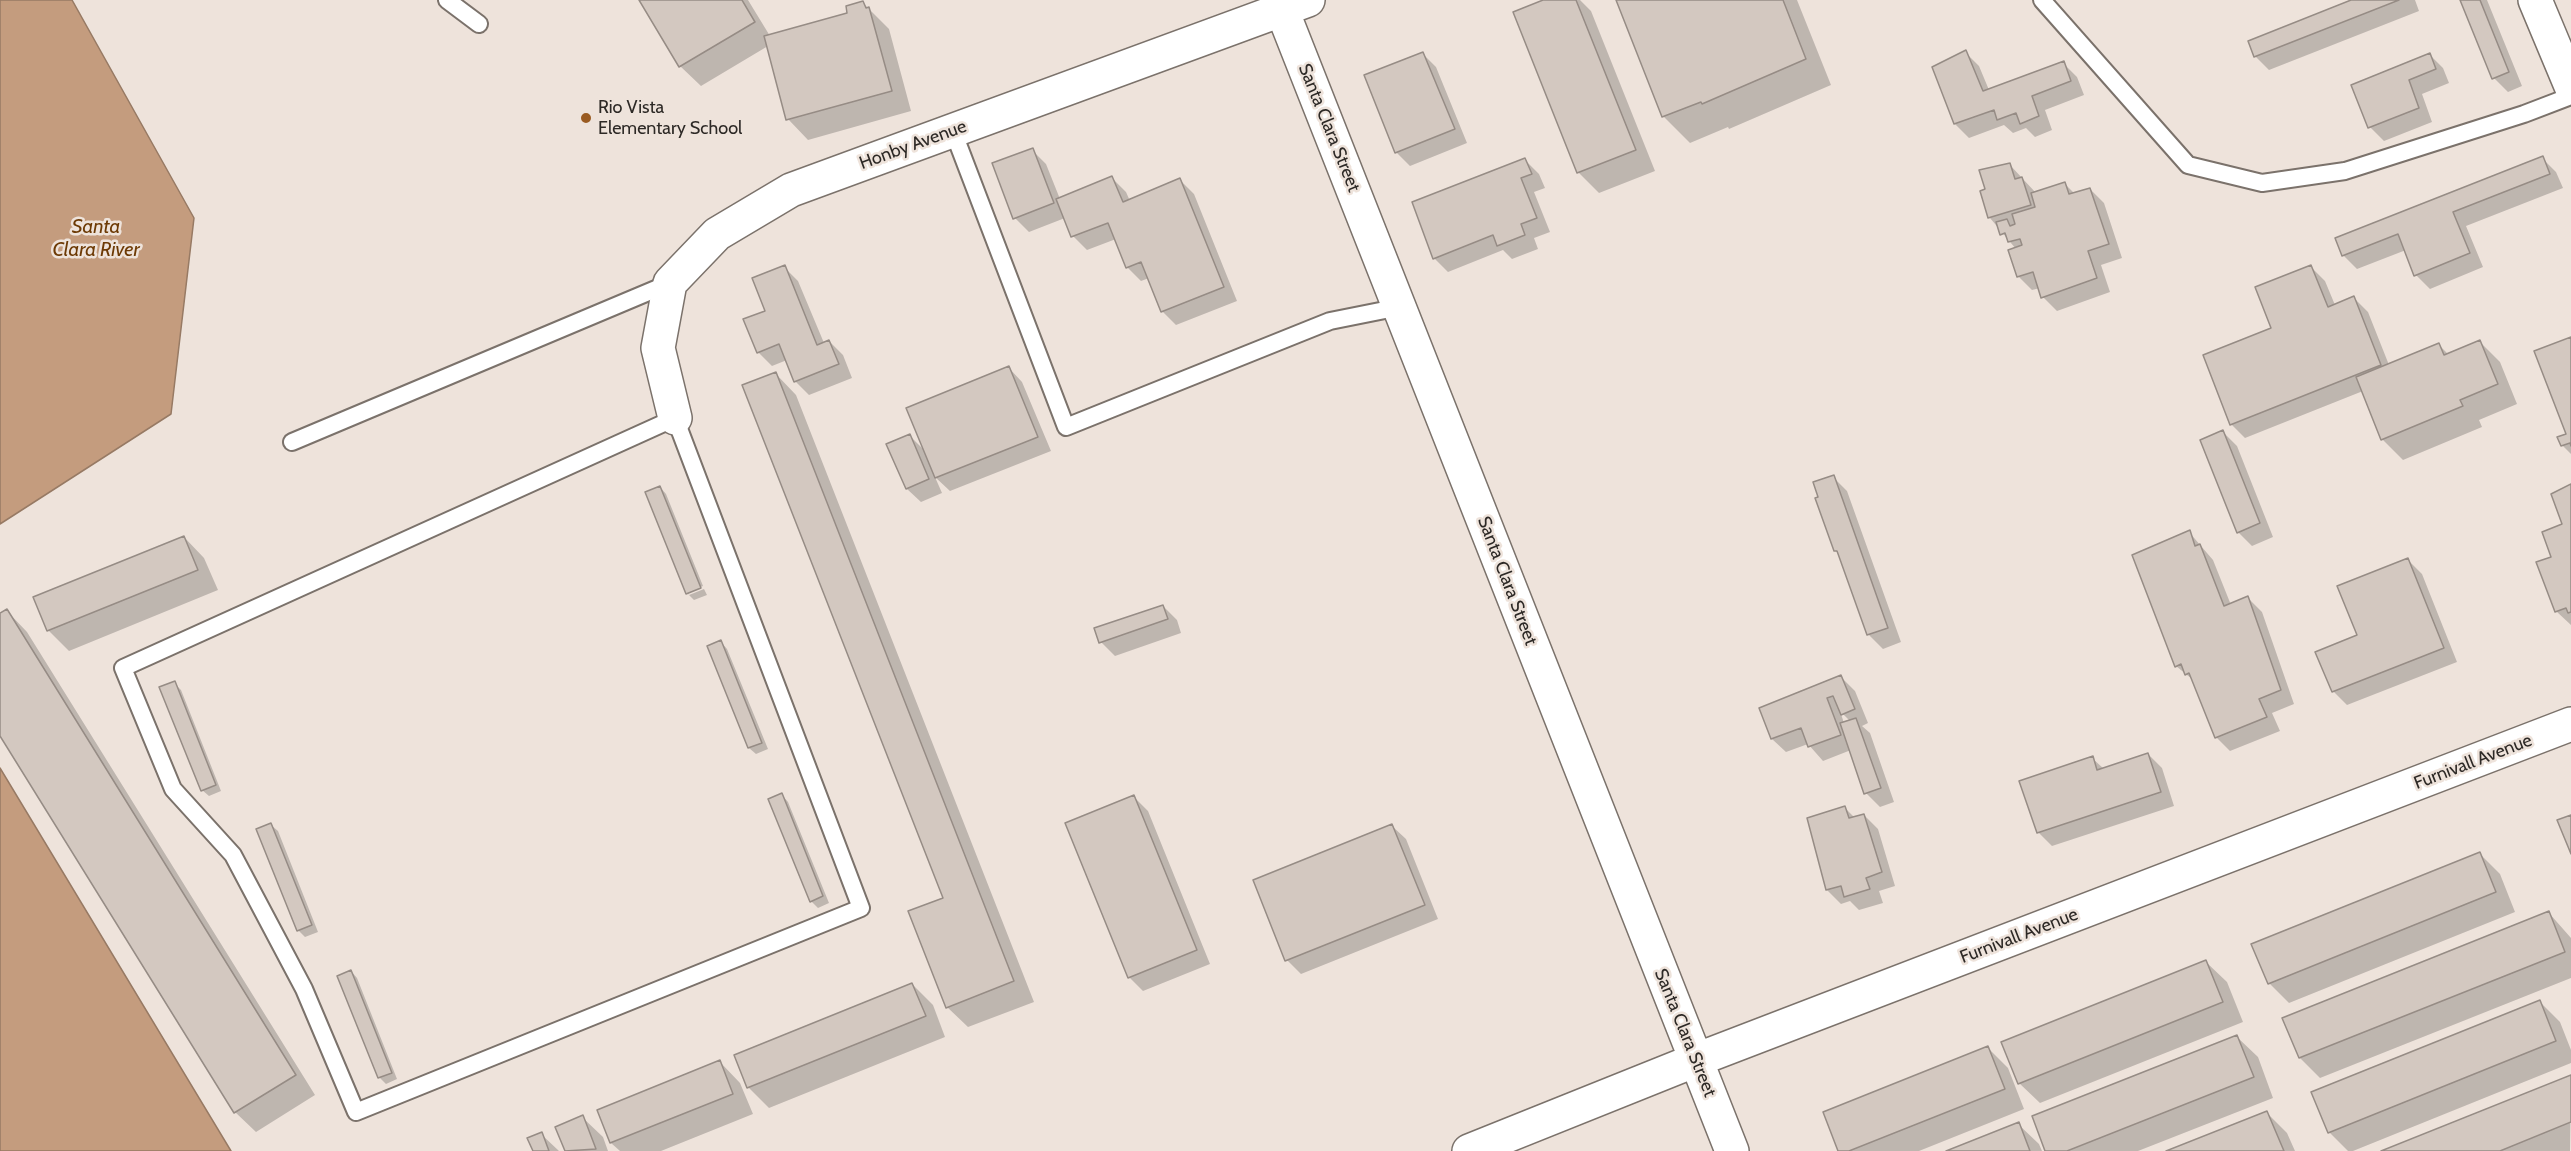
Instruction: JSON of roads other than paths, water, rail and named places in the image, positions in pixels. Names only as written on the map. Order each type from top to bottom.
[{"type":"street","points":[[2535,0],[2571,86]]},
{"type":"street","name":"Honby Avenue","points":[[670,283],[717,234],[791,190],[1289,3]]},
{"type":"street","name":"Santa Clara Street","points":[[1289,3],[1400,307],[1732,1151]]},
{"type":"street","points":[[670,283],[658,348],[675,418]]},
{"type":"street","name":"Furnivall Avenue","points":[[1468,1151],[1696,1060],[2571,724]]},
{"type":"lane","points":[[447,0],[478,24]]},
{"type":"lane","points":[[2042,0],[2188,165],[2262,183],[2345,171],[2524,114],[2571,96]]},
{"type":"lane","points":[[953,130],[1066,427],[1330,321],[1400,307]]},
{"type":"lane","points":[[292,442],[670,283]]},
{"type":"lane","points":[[675,418],[861,908],[356,1112],[304,989],[233,855],[173,789],[123,668],[675,418]]},
{"type":"water","name":"Santa Clara River","points":[[0,0],[72,0],[194,218],[171,414],[0,524]]},
{"type":"water","points":[[0,768],[231,1151],[0,1151]]},
{"type":"place","name":"Rio Vista Elementary School","points":[[586,118]]}]
